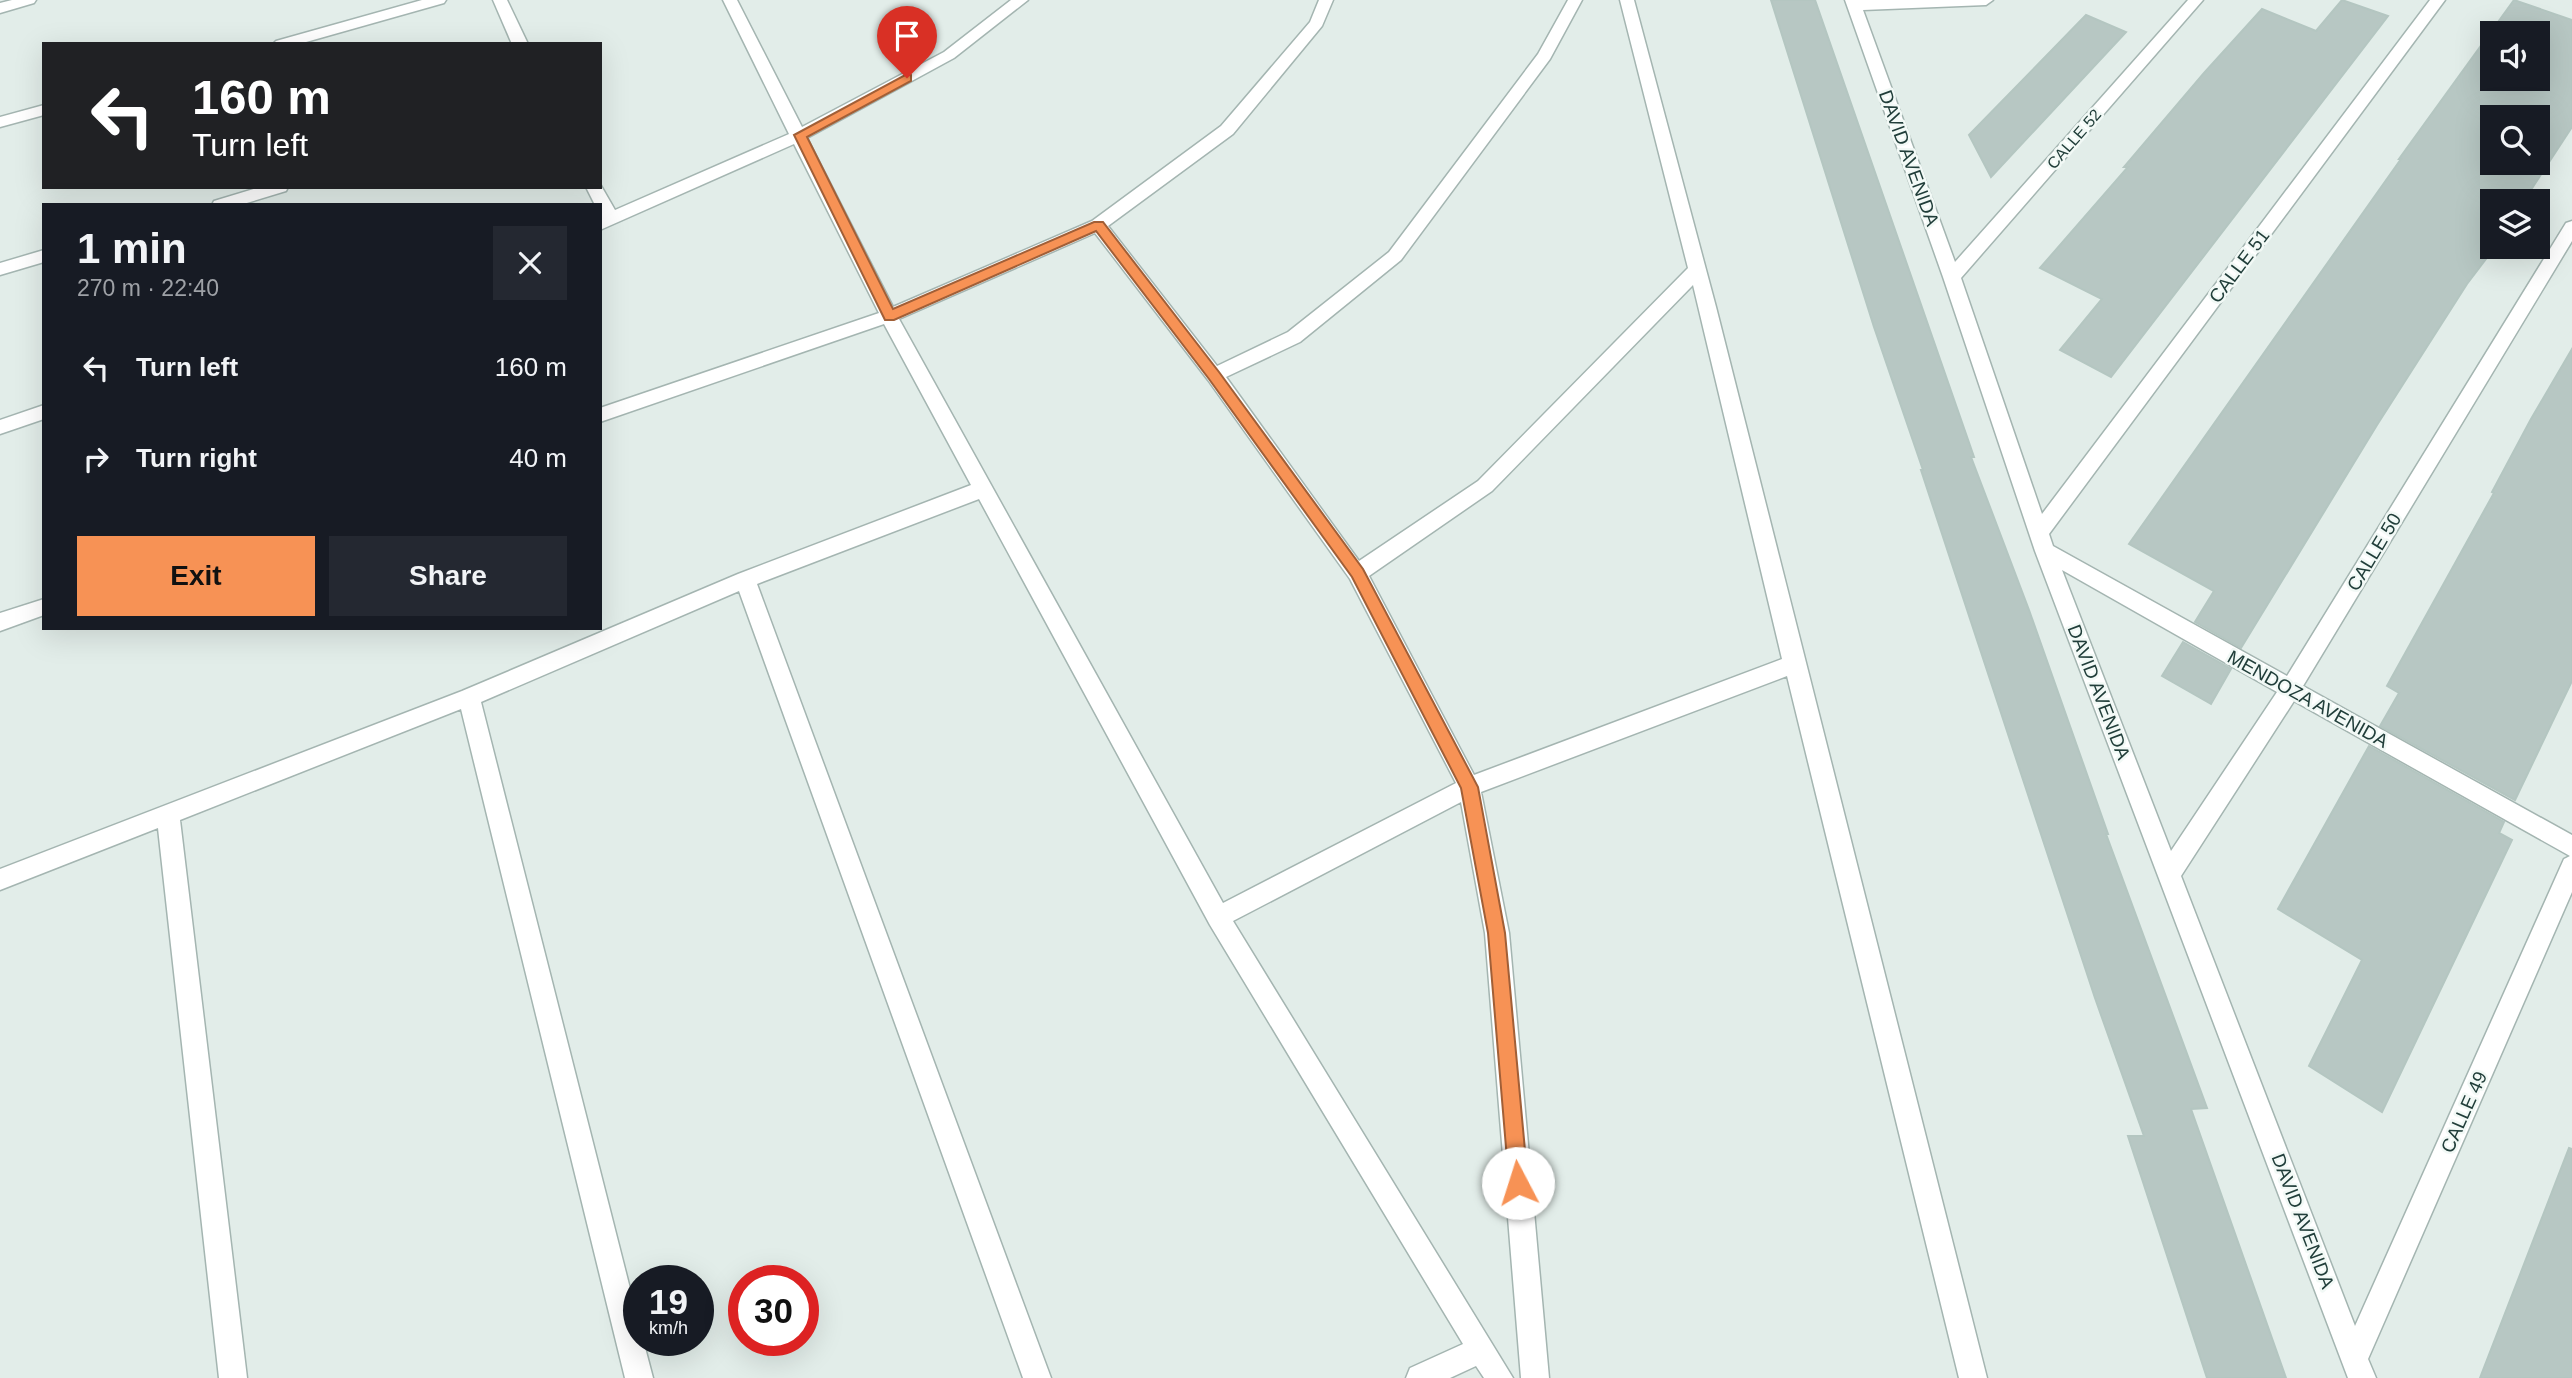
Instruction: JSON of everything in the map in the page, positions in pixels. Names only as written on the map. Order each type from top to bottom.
[{"type":"street","points":[[0,8],[29,0]]},
{"type":"street","points":[[288,42],[439,0]]},
{"type":"street","points":[[500,0],[519,42]]},
{"type":"street","points":[[730,0],[890,316],[1218,918],[1499,1378]]},
{"type":"street","points":[[606,222],[800,135],[949,55],[1021,0]]},
{"type":"street","points":[[602,414],[890,316],[1098,225],[1227,130],[1317,23],[1326,0]]},
{"type":"street","points":[[1214,376],[1294,337],[1395,256],[1545,56],[1575,0]]},
{"type":"street","points":[[1627,0],[1697,270],[1973,1378]]},
{"type":"street","points":[[1853,3],[1986,0]]},
{"type":"street","name":"CALLE 52","points":[[1952,277],[2196,0]]},
{"type":"street","name":"CALLE 51","points":[[2042,542],[2438,0]]},
{"type":"street","name":"DAVID AVENIDA","points":[[1853,3],[1952,277],[2042,542],[2359,1368]]},
{"type":"street","points":[[0,122],[42,111]]},
{"type":"street","points":[[227,203],[273,189]]},
{"type":"street","points":[[1098,225],[1214,376],[1357,573],[1469,787],[1497,933],[1535,1378]]},
{"type":"street","name":"CALLE 50","points":[[2170,873],[2290,689],[2572,227]]},
{"type":"street","points":[[0,269],[42,257]]},
{"type":"street","points":[[1357,573],[1485,486],[1697,270]]},
{"type":"street","points":[[0,427],[42,413]]},
{"type":"street","points":[[0,880],[469,697],[745,580],[983,489]]},
{"type":"street","name":"MENDOZA AVENIDA","points":[[2042,542],[2290,689],[2572,847]]},
{"type":"street","points":[[745,580],[1037,1378]]},
{"type":"street","points":[[0,622],[42,608]]},
{"type":"street","points":[[1218,918],[1469,787],[1794,664]]},
{"type":"street","points":[[469,697],[639,1378]]},
{"type":"street","points":[[168,815],[233,1378]]},
{"type":"street","name":"CALLE 49","points":[[2359,1368],[2572,866]]},
{"type":"street","points":[[1420,1378],[1482,1349]]},
{"type":"building","points":[[1771,0],[1815,0],[1974,457],[1971,457],[2029,610],[2106,834],[2207,1108],[2191,1109],[2286,1378],[2207,1378],[2128,1136],[2144,1136],[2095,998],[1874,327]]},
{"type":"building","points":[[2342,0],[2388,16],[2111,377],[2060,350],[2102,299],[2040,268],[2128,167],[2124,167],[2204,73],[2262,9],[2316,31]]},
{"type":"building","points":[[2514,0],[2572,20],[2572,127],[2550,161],[2550,105],[2480,105],[2480,175],[2541,175],[2532,189],[2480,189],[2480,259],[2486,259],[2467,284],[2377,425],[2241,648],[2195,622],[2214,591],[2129,544],[2480,47],[2480,91],[2550,91],[2550,21],[2499,21]]},
{"type":"building","points":[[2086,15],[2126,32],[1991,177],[1969,135]]},
{"type":"building","points":[[2572,349],[2572,681],[2515,800],[2380,726],[2399,693],[2387,686],[2494,493],[2492,492],[2531,419]]},
{"type":"building","points":[[2183,642],[2231,669],[2211,704],[2162,676]]},
{"type":"building","points":[[2369,746],[2504,822],[2499,833],[2512,840],[2382,1112],[2309,1066],[2362,960],[2278,909]]},
{"type":"building","points":[[2569,1148],[2572,1149],[2572,1378],[2480,1378]]},
{"type":"route","points":[[907,78],[800,135],[890,316],[1098,225],[1214,376],[1357,573],[1469,787],[1497,933],[1518,1183]]}]
